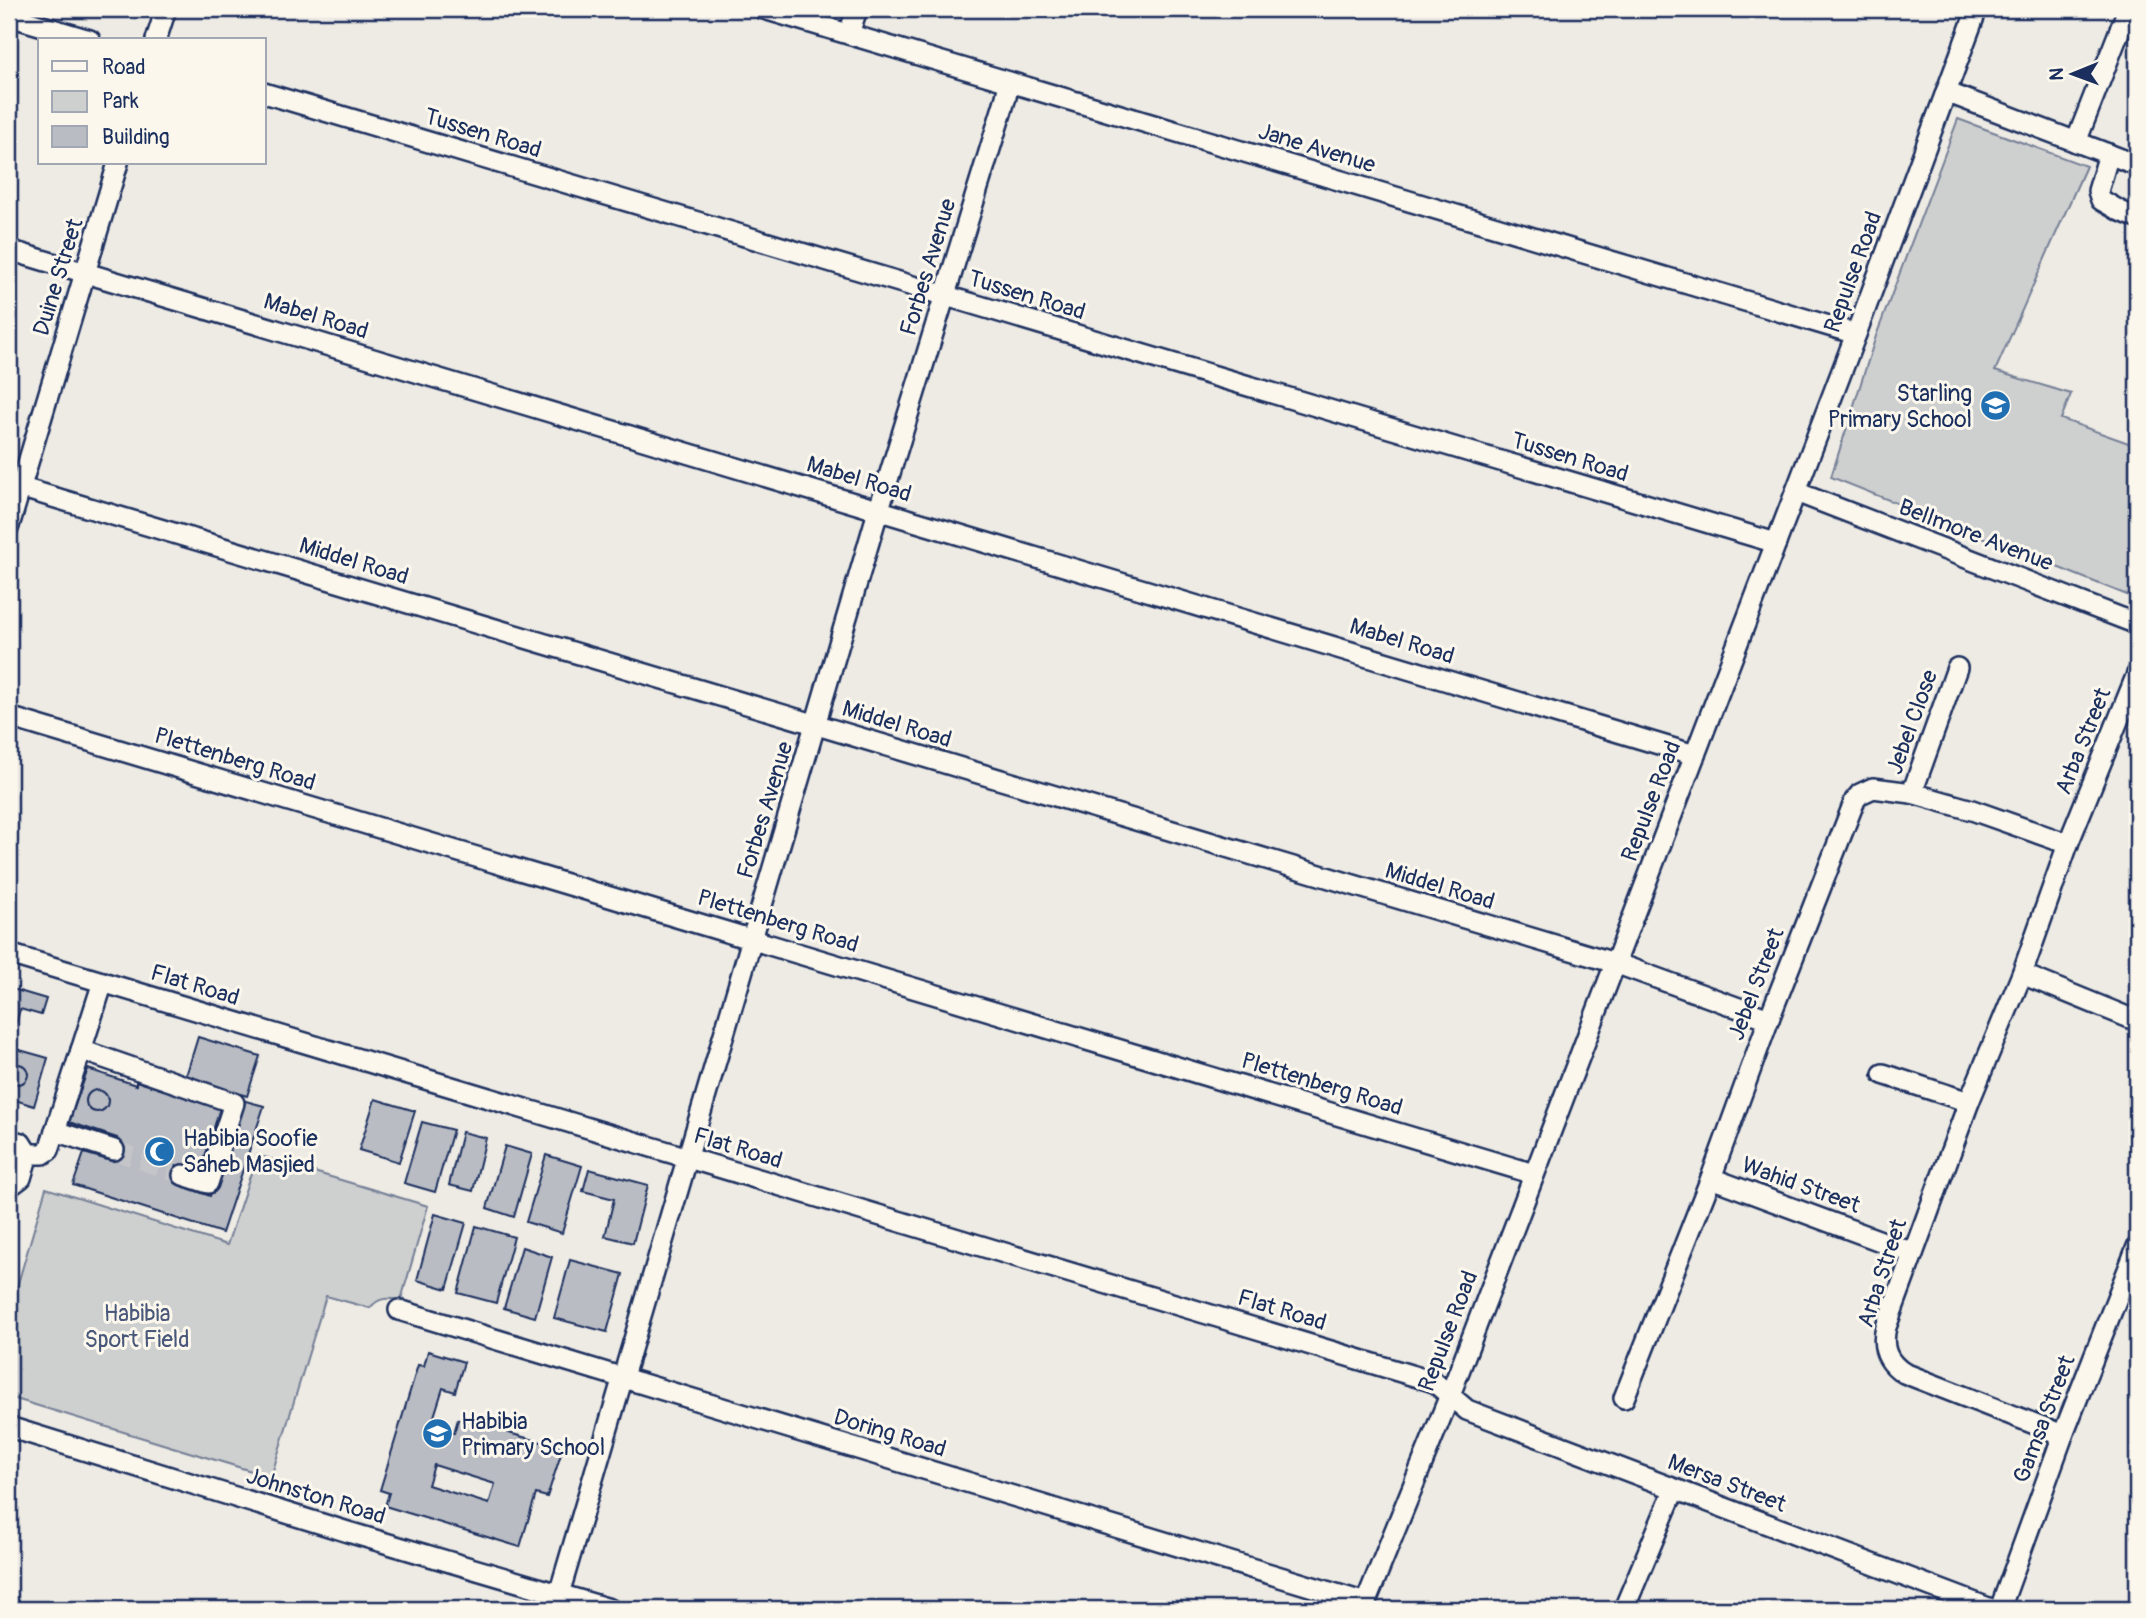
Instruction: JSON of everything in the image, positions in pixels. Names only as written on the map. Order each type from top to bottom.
[{"type":"street","points":[[157,38],[166,9]]},
{"type":"street","name":"Jane Avenue","points":[[764,9],[1856,334]]},
{"type":"street","points":[[849,34],[857,9]]},
{"type":"street","name":"Repulse Road","points":[[1364,1606],[1450,1395],[1796,492],[1977,9]]},
{"type":"street","points":[[2076,142],[2128,9]]},
{"type":"street","points":[[9,16],[83,38]]},
{"type":"street","name":"Forbes Avenue","points":[[559,1594],[878,510],[946,296],[1009,82]]},
{"type":"street","points":[[1946,92],[2137,165]]},
{"type":"street","name":"Tussen Road","points":[[266,94],[1776,543]]},
{"type":"street","points":[[2109,154],[2098,191],[2101,200],[2137,218]]},
{"type":"street","name":"Duine Street","points":[[9,526],[15,486],[118,164]]},
{"type":"street","name":"Mabel Road","points":[[9,250],[1695,755]]},
{"type":"street","name":"Middel Road","points":[[15,486],[1615,963],[1769,1019]]},
{"type":"street","name":"Bellmore Avenue","points":[[1796,492],[2137,624]]},
{"type":"street","name":"Jebel Close","points":[[1912,793],[1958,668]]},
{"type":"street","name":"Arba Street","points":[[2063,1435],[1904,1373],[1889,1361],[1884,1349],[1884,1334],[1969,1102],[2022,974],[2068,844],[2137,674]]},
{"type":"street","name":"Plettenberg Road","points":[[9,717],[1534,1174]]},
{"type":"street","name":"Jebel Street","points":[[1624,1398],[1855,800],[1860,794],[1873,788],[1912,793],[1972,810],[2068,844]]},
{"type":"street","name":"Flat Road","points":[[9,954],[1415,1376],[1434,1382],[1450,1395]]},
{"type":"street","points":[[2022,974],[2137,1021]]},
{"type":"street","points":[[28,1154],[43,1154],[49,1150],[103,982]]},
{"type":"street","points":[[81,1050],[234,1102],[208,1183],[183,1175]]},
{"type":"street","points":[[1883,1074],[1969,1102]]},
{"type":"street","points":[[55,1130],[114,1150]]},
{"type":"street","points":[[9,1140],[21,1143],[28,1154],[21,1178],[9,1184]]},
{"type":"street","name":"Wahid Street","points":[[1711,1178],[1913,1253]]},
{"type":"street","name":"Gamsa Street","points":[[2000,1609],[2063,1435],[2137,1247]]},
{"type":"street","name":"Doring Road","points":[[399,1310],[1364,1606]]},
{"type":"street","name":"Mersa Street","points":[[1450,1395],[1467,1410],[1991,1609]]},
{"type":"street","name":"Johnston Road","points":[[9,1427],[348,1532],[611,1609]]},
{"type":"street","points":[[1623,1609],[1674,1490]]},
{"type":"green space","name":"Starling Primary School","points":[[1958,119],[2086,166],[1995,371],[2071,394],[2061,419],[2137,446],[2137,599],[1831,477],[1876,336]]},
{"type":"green space","name":"Habibia Sport Field","points":[[257,1155],[428,1206],[401,1300],[384,1299],[370,1308],[326,1296],[271,1477],[9,1397],[9,1314],[46,1188],[227,1245]]},
{"type":"building","points":[[9,988],[46,999],[41,1015],[20,1009],[12,1039],[9,1038]]},
{"type":"building","points":[[198,1037],[260,1056],[247,1096],[186,1076]]},
{"type":"building","points":[[9,1047],[48,1058],[34,1106],[9,1098]]},
{"type":"building","points":[[18,1064],[25,1067],[28,1074],[25,1081],[18,1084],[11,1081],[8,1074],[11,1067]]},
{"type":"building","name":"Habibia Soofie Saheb Masjied","points":[[88,1069],[220,1108],[201,1171],[185,1166],[180,1185],[210,1196],[242,1100],[264,1106],[222,1233],[73,1185],[84,1153],[111,1161],[117,1138],[69,1122]]},
{"type":"building","points":[[97,1090],[105,1093],[108,1101],[105,1109],[97,1112],[89,1109],[86,1101],[89,1093]]},
{"type":"building","points":[[375,1099],[415,1111],[399,1162],[359,1150]]},
{"type":"building","points":[[422,1122],[453,1130],[435,1192],[404,1183]]},
{"type":"building","points":[[462,1132],[486,1138],[473,1191],[449,1185]]},
{"type":"building","points":[[505,1146],[532,1154],[514,1217],[487,1208]]},
{"type":"building","points":[[546,1155],[582,1166],[562,1233],[526,1222]]},
{"type":"building","points":[[589,1169],[648,1185],[633,1243],[605,1236],[614,1199],[583,1191]]},
{"type":"building","points":[[435,1214],[466,1223],[447,1289],[417,1280]]},
{"type":"building","points":[[476,1226],[514,1237],[496,1303],[458,1293]]},
{"type":"building","points":[[522,1247],[552,1257],[535,1317],[504,1308]]},
{"type":"building","points":[[570,1260],[623,1274],[607,1332],[554,1318]]},
{"type":"building","points":[[428,1351],[464,1362],[455,1392],[443,1388],[431,1426],[454,1433],[458,1419],[563,1448],[547,1497],[536,1494],[520,1547],[385,1506],[389,1493],[380,1490],[418,1365],[424,1366]],"holes":[[[434,1465],[495,1484],[489,1504],[428,1485]]]},
{"type":"tunnel","points":[[114,1150],[183,1175]]},
{"type":"place","name":"Starling Primary School","points":[[1995,406]]},
{"type":"place","name":"Habibia Soofie Saheb Masjied","points":[[160,1151]]},
{"type":"place","name":"Habibia Primary School","points":[[438,1434]]}]
